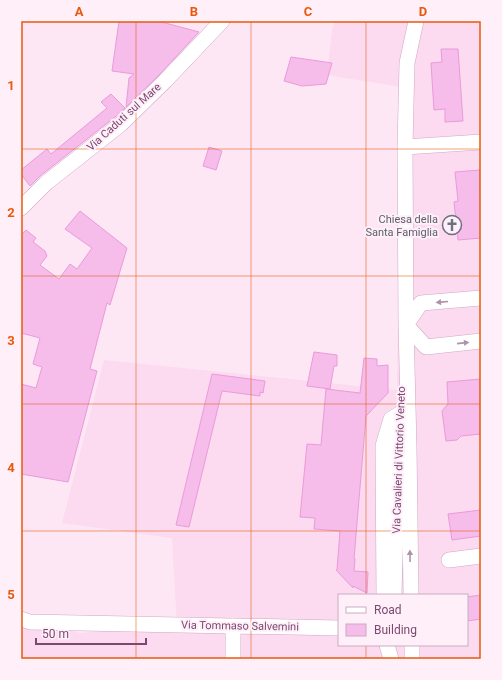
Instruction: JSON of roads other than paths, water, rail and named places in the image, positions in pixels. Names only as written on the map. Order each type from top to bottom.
[{"type":"street","name":"Via Caduti sul Mare","points":[[21,208],[46,183],[121,124],[165,81],[222,21]]},
{"type":"street","name":"Via Cavalieri di Vittorio Veneto","points":[[394,594],[403,447],[406,325],[405,147],[407,63],[416,21]]},
{"type":"street","points":[[405,147],[481,142]]},
{"type":"street","points":[[481,298],[421,303],[406,325],[426,346],[481,341]]},
{"type":"street","name":"Via Cavalieri di Vittorio Veneto","points":[[406,325],[401,413],[411,594]]},
{"type":"street","points":[[384,594],[383,446],[391,419],[401,413]]},
{"type":"street","points":[[449,560],[481,556]]},
{"type":"street","name":"Via Tommaso Salvemini","points":[[21,619],[30,622],[338,628]]},
{"type":"street","points":[[232,626],[233,659]]},
{"type":"street","points":[[387,646],[391,659]]},
{"type":"street","points":[[395,646],[395,659]]},
{"type":"street","points":[[412,646],[412,659]]},
{"type":"place","name":"Chiesa della Santa Famiglia","points":[[452,225]]}]
